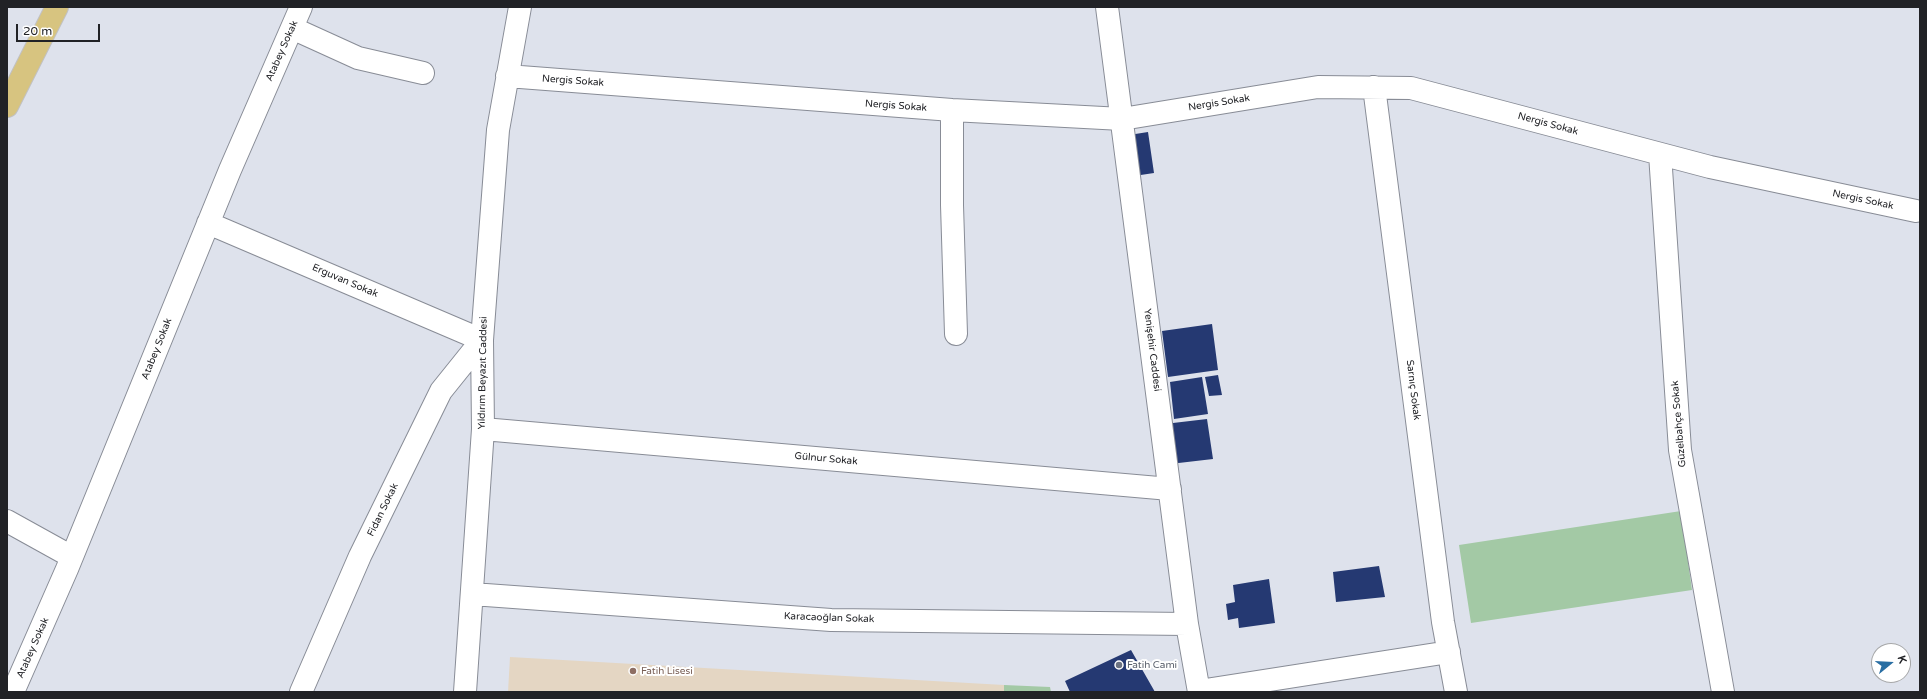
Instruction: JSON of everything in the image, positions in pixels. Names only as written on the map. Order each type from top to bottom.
[{"type":"main road","points":[[7,106],[57,7]]},
{"type":"street","name":"Atabey Sokak","points":[[14,692],[72,557],[208,223],[301,7]]},
{"type":"street","name":"Yıldırım Beyazıt Caddesi","points":[[466,692],[483,429],[482,340],[498,130],[520,7]]},
{"type":"street","name":"Yenişehir Caddesi","points":[[1107,7],[1187,624],[1199,691]]},
{"type":"street","points":[[292,28],[358,58],[423,72]]},
{"type":"street","name":"Nergis Sokak","points":[[507,76],[952,110],[1122,119],[1318,87],[1411,88],[1717,169],[1916,211]]},
{"type":"street","name":"Sarnıç Sokak","points":[[1374,87],[1443,622],[1456,692]]},
{"type":"street","points":[[952,110],[952,205],[956,334]]},
{"type":"street","name":"Güzelbahçe Sokak","points":[[1660,154],[1680,450],[1723,692]]},
{"type":"street","name":"Erguvan Sokak","points":[[208,223],[482,340]]},
{"type":"street","name":"Fidan Sokak","points":[[301,692],[360,556],[441,391],[482,340]]},
{"type":"street","name":"Gülnur Sokak","points":[[483,429],[1170,489]]},
{"type":"street","points":[[7,521],[72,557]]},
{"type":"street","name":"Karacaoğlan Sokak","points":[[472,594],[831,620],[1187,624]]},
{"type":"street","points":[[1199,691],[1449,652]]},
{"type":"shaded area","name":"Fatih Lisesi","points":[[510,657],[1004,685],[1004,692],[508,692]]},
{"type":"green space","points":[[1681,511],[1692,590],[1471,623],[1459,545]]},
{"type":"green space","points":[[1004,685],[1050,687],[1051,692],[1004,692]]},
{"type":"building","points":[[1148,132],[1154,173],[1134,176],[1129,135]]},
{"type":"building","points":[[1212,324],[1218,370],[1168,377],[1162,331]]},
{"type":"building","points":[[1218,375],[1222,395],[1209,396],[1205,377]]},
{"type":"building","points":[[1202,377],[1208,414],[1174,419],[1170,382]]},
{"type":"building","points":[[1207,419],[1213,459],[1170,464],[1165,433],[1173,432],[1173,423]]},
{"type":"building","points":[[1379,566],[1385,597],[1336,602],[1333,572]]},
{"type":"building","points":[[1269,579],[1275,623],[1239,628],[1238,618],[1228,620],[1226,604],[1235,602],[1233,585]]},
{"type":"building","name":"Fatih Cami","points":[[1131,650],[1155,692],[1070,692],[1065,681]]},
{"type":"place","name":"Fatih Cami","points":[[1119,665]]},
{"type":"place","name":"Fatih Lisesi","points":[[633,671]]}]
